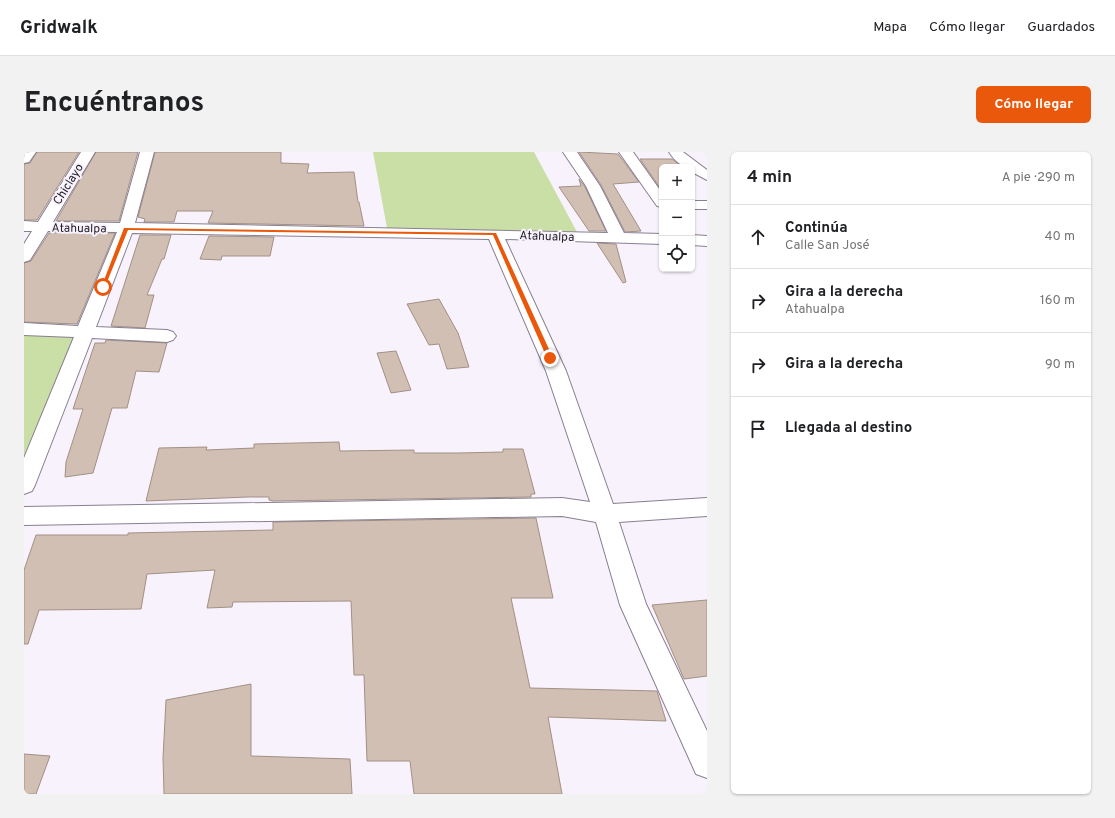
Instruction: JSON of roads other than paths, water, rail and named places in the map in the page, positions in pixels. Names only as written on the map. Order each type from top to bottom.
[{"type":"street","points":[[24,159],[29,152]]},
{"type":"street","name":"Chiclayo","points":[[24,257],[88,152]]},
{"type":"street","points":[[24,485],[126,229],[147,152]]},
{"type":"street","points":[[570,152],[593,186],[619,239]]},
{"type":"street","points":[[626,152],[660,200]]},
{"type":"street","points":[[676,152],[680,158],[707,176]]},
{"type":"street","points":[[695,205],[707,205]]},
{"type":"street","name":"Atahualpa","points":[[24,226],[126,229],[494,234],[659,240]]},
{"type":"street","points":[[494,234],[556,371],[605,514],[633,605],[707,762]]},
{"type":"street","points":[[695,240],[707,241]]},
{"type":"street","points":[[24,329],[167,336]]},
{"type":"street","points":[[24,516],[562,507],[605,514],[707,507]]}]
